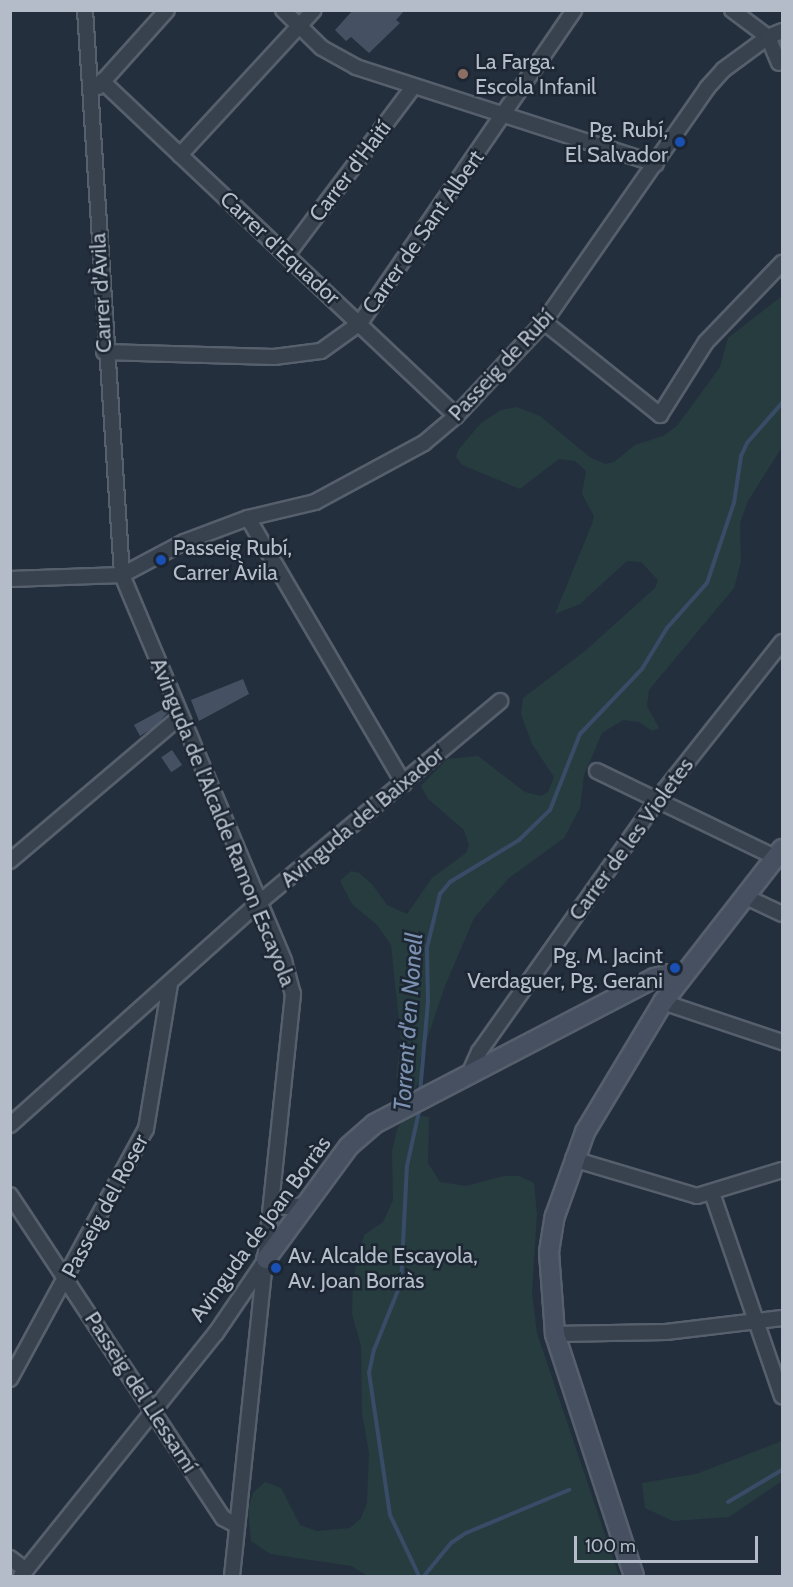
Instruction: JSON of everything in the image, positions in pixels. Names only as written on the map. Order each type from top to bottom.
[{"type":"street","name":"Carrer d'Àvila","points":[[85,10],[104,352],[122,575]]},
{"type":"street","points":[[90,95],[167,10]]},
{"type":"street","points":[[283,10],[341,61],[413,87],[656,164]]},
{"type":"street","points":[[180,155],[314,10]]},
{"type":"street","name":"Carrer de Sant Albert","points":[[104,352],[274,357],[321,351],[360,323],[505,115],[574,10]]},
{"type":"street","points":[[732,10],[768,37],[778,63]]},
{"type":"street","name":"Passeig de Rubí","points":[[122,575],[184,542],[248,518],[315,502],[424,443],[456,416],[544,322],[718,76],[768,37],[783,31]]},
{"type":"street","name":"Carrer d'Equador","points":[[102,81],[456,416]]},
{"type":"street","name":"Carrer d'Haití","points":[[287,255],[413,87]]},
{"type":"street","points":[[544,322],[660,415],[706,342],[783,263]]},
{"type":"street","points":[[248,518],[404,784]]},
{"type":"street","points":[[10,579],[122,575]]},
{"type":"street","name":"Avinguda de l'Alcalde Ramon Escayola","points":[[122,575],[257,904],[284,961],[293,994],[232,1576]]},
{"type":"street","name":"Carrer de les Violetes","points":[[470,1072],[479,1052],[656,801],[783,642]]},
{"type":"street","name":"Avinguda del Baixador","points":[[10,1125],[257,904],[404,784],[500,700]]},
{"type":"street","points":[[10,861],[180,717]]},
{"type":"street","points":[[597,771],[656,801],[779,853],[679,978],[608,1091],[573,1159],[555,1216],[549,1252],[555,1334],[634,1576]]},
{"type":"street","points":[[744,896],[783,914]]},
{"type":"street","name":"Avinguda de Joan Borràs","points":[[24,1573],[243,1294],[304,1205],[349,1146],[374,1124],[654,978],[670,974],[679,978]]},
{"type":"street","name":"Passeig del Roser","points":[[10,1379],[146,1129],[170,984]]},
{"type":"street","points":[[663,1002],[783,1042]]},
{"type":"street","points":[[573,1159],[683,1193],[712,1193],[783,1170]]},
{"type":"street","points":[[712,1193],[783,1396]]},
{"type":"street","name":"Passeig del Llessamí","points":[[10,1195],[223,1518],[236,1525]]},
{"type":"street","points":[[273,1200],[286,1207],[304,1205]]},
{"type":"street","points":[[243,1294],[255,1297],[262,1305]]},
{"type":"street","points":[[555,1334],[666,1332],[783,1318]]},
{"type":"street","points":[[10,1558],[24,1573]]},
{"type":"green space","points":[[782,296],[782,447],[748,501],[740,523],[741,562],[734,588],[649,690],[647,706],[659,728],[652,731],[639,722],[623,720],[602,733],[584,775],[580,808],[564,838],[509,878],[474,918],[445,986],[420,1060],[421,1078],[414,1090],[405,1091],[396,1077],[401,1040],[391,945],[377,925],[352,904],[340,881],[351,871],[359,873],[372,884],[387,905],[407,914],[432,878],[466,853],[469,845],[464,830],[428,799],[421,786],[447,759],[478,756],[525,792],[541,796],[548,792],[554,777],[532,744],[521,714],[523,698],[585,651],[655,588],[658,580],[641,562],[627,561],[580,604],[555,614],[594,516],[582,494],[586,471],[575,461],[559,459],[520,489],[462,465],[456,457],[458,450],[481,423],[501,410],[517,407],[540,416],[591,458],[606,464],[614,462],[635,445],[663,436],[677,426],[720,367],[728,338]]},
{"type":"green space","points":[[406,1116],[429,1117],[428,1163],[440,1182],[466,1186],[504,1176],[519,1176],[534,1183],[537,1214],[532,1292],[537,1333],[619,1576],[368,1576],[351,1566],[270,1554],[251,1541],[248,1509],[253,1493],[265,1482],[281,1488],[300,1525],[317,1531],[350,1528],[361,1518],[367,1503],[369,1453],[362,1413],[361,1346],[352,1314],[353,1279],[364,1235],[383,1222],[393,1200],[392,1151],[397,1129]]},
{"type":"green space","points":[[782,1441],[782,1481],[729,1517],[673,1521],[645,1508],[642,1483],[696,1474]]},
{"type":"building","points":[[353,10],[405,10],[396,20],[400,23],[369,53],[351,37],[346,41],[335,30]]},
{"type":"building","points":[[243,679],[249,694],[199,721],[191,700]]},
{"type":"building","points":[[167,707],[169,711],[156,726],[140,736],[134,725]]},
{"type":"building","points":[[172,750],[182,765],[171,772],[161,757]]},
{"type":"waterway","name":"Torrent d'en Nonell","points":[[420,1093],[428,1002],[427,948],[440,894],[450,882],[519,840],[550,810],[580,734],[642,669],[667,628],[707,583],[734,503],[741,456],[747,443],[782,403]]},
{"type":"waterway","name":"Torrent d'en Nonell","points":[[419,1576],[390,1515],[369,1373],[374,1350],[401,1283],[407,1166],[420,1107]]},
{"type":"waterway","points":[[728,1502],[782,1470]]},
{"type":"waterway","points":[[424,1576],[451,1543],[466,1533],[569,1490]]},
{"type":"place","name":"La Farga. Escola Infanil","points":[[463,74]]},
{"type":"place","name":"Pg. Rubí, El Salvador","points":[[680,142]]},
{"type":"place","name":"Passeig Rubí, Carrer Àvila","points":[[161,560]]},
{"type":"place","name":"Pg. M. Jacint Verdaguer, Pg. Gerani","points":[[675,968]]},
{"type":"place","name":"Av. Alcalde Escayola, Av. Joan Borràs","points":[[276,1268]]}]
